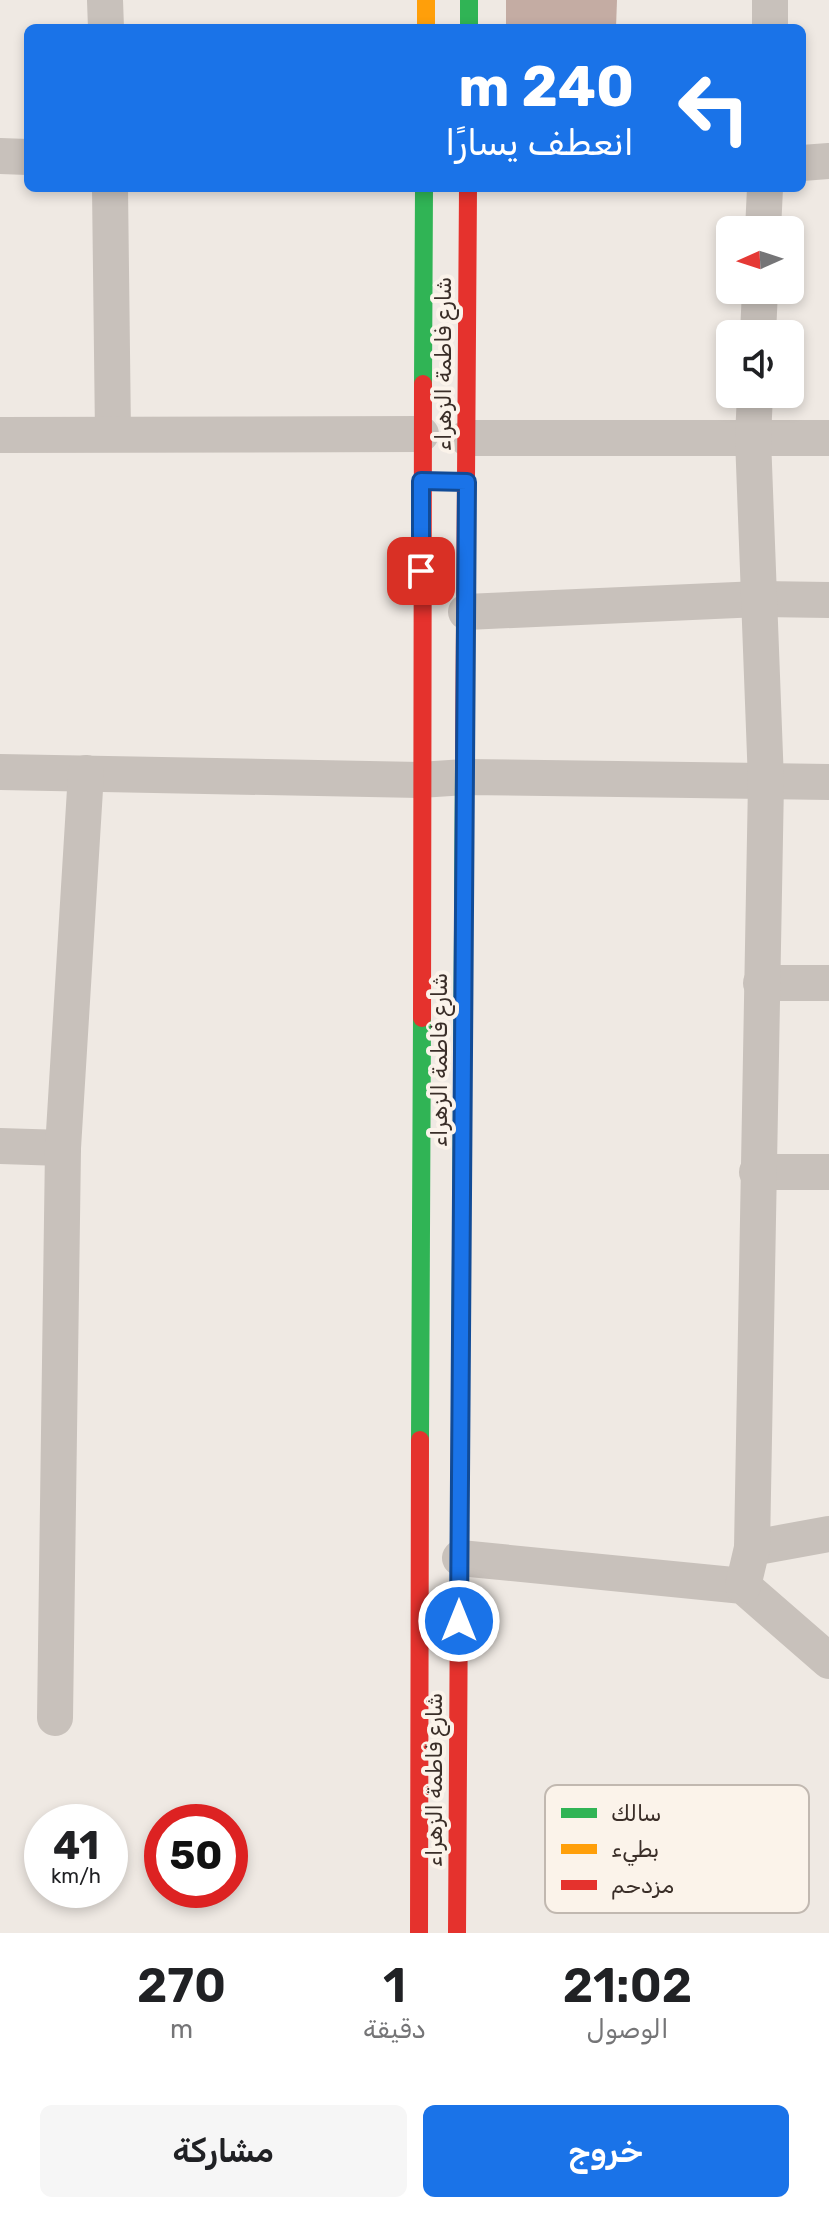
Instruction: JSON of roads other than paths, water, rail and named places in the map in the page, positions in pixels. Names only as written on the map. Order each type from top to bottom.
[{"type":"main road","points":[[426,0],[426,24]]},
{"type":"main road","points":[[469,0],[469,24]]},
{"type":"main road","name":"شارع فاطمة الزهراء","points":[[424,192],[421,434],[444,482],[466,612],[457,1933]]},
{"type":"main road","name":"شارع فاطمة الزهراء","points":[[419,1933],[420,780],[444,482],[467,438],[468,192]]},
{"type":"street","points":[[105,0],[106,24]]},
{"type":"street","points":[[770,0],[770,24]]},
{"type":"street","points":[[0,156],[24,157]]},
{"type":"street","points":[[806,163],[829,161]]},
{"type":"street","points":[[110,192],[113,434]]},
{"type":"street","points":[[764,216],[765,192]]},
{"type":"street","points":[[743,1586],[752,1548],[766,782],[754,408]]},
{"type":"street","points":[[0,435],[421,434]]},
{"type":"street","points":[[467,438],[829,438]]},
{"type":"street","points":[[466,612],[759,599],[829,600]]},
{"type":"street","points":[[0,772],[420,780],[465,777],[829,782]]},
{"type":"street","points":[[55,1718],[63,1148],[86,773]]},
{"type":"street","points":[[761,983],[829,983]]},
{"type":"street","points":[[0,1146],[63,1148]]},
{"type":"street","points":[[757,1172],[829,1172]]},
{"type":"street","points":[[752,1548],[829,1534]]},
{"type":"street","points":[[460,1558],[743,1586],[829,1661]]}]
